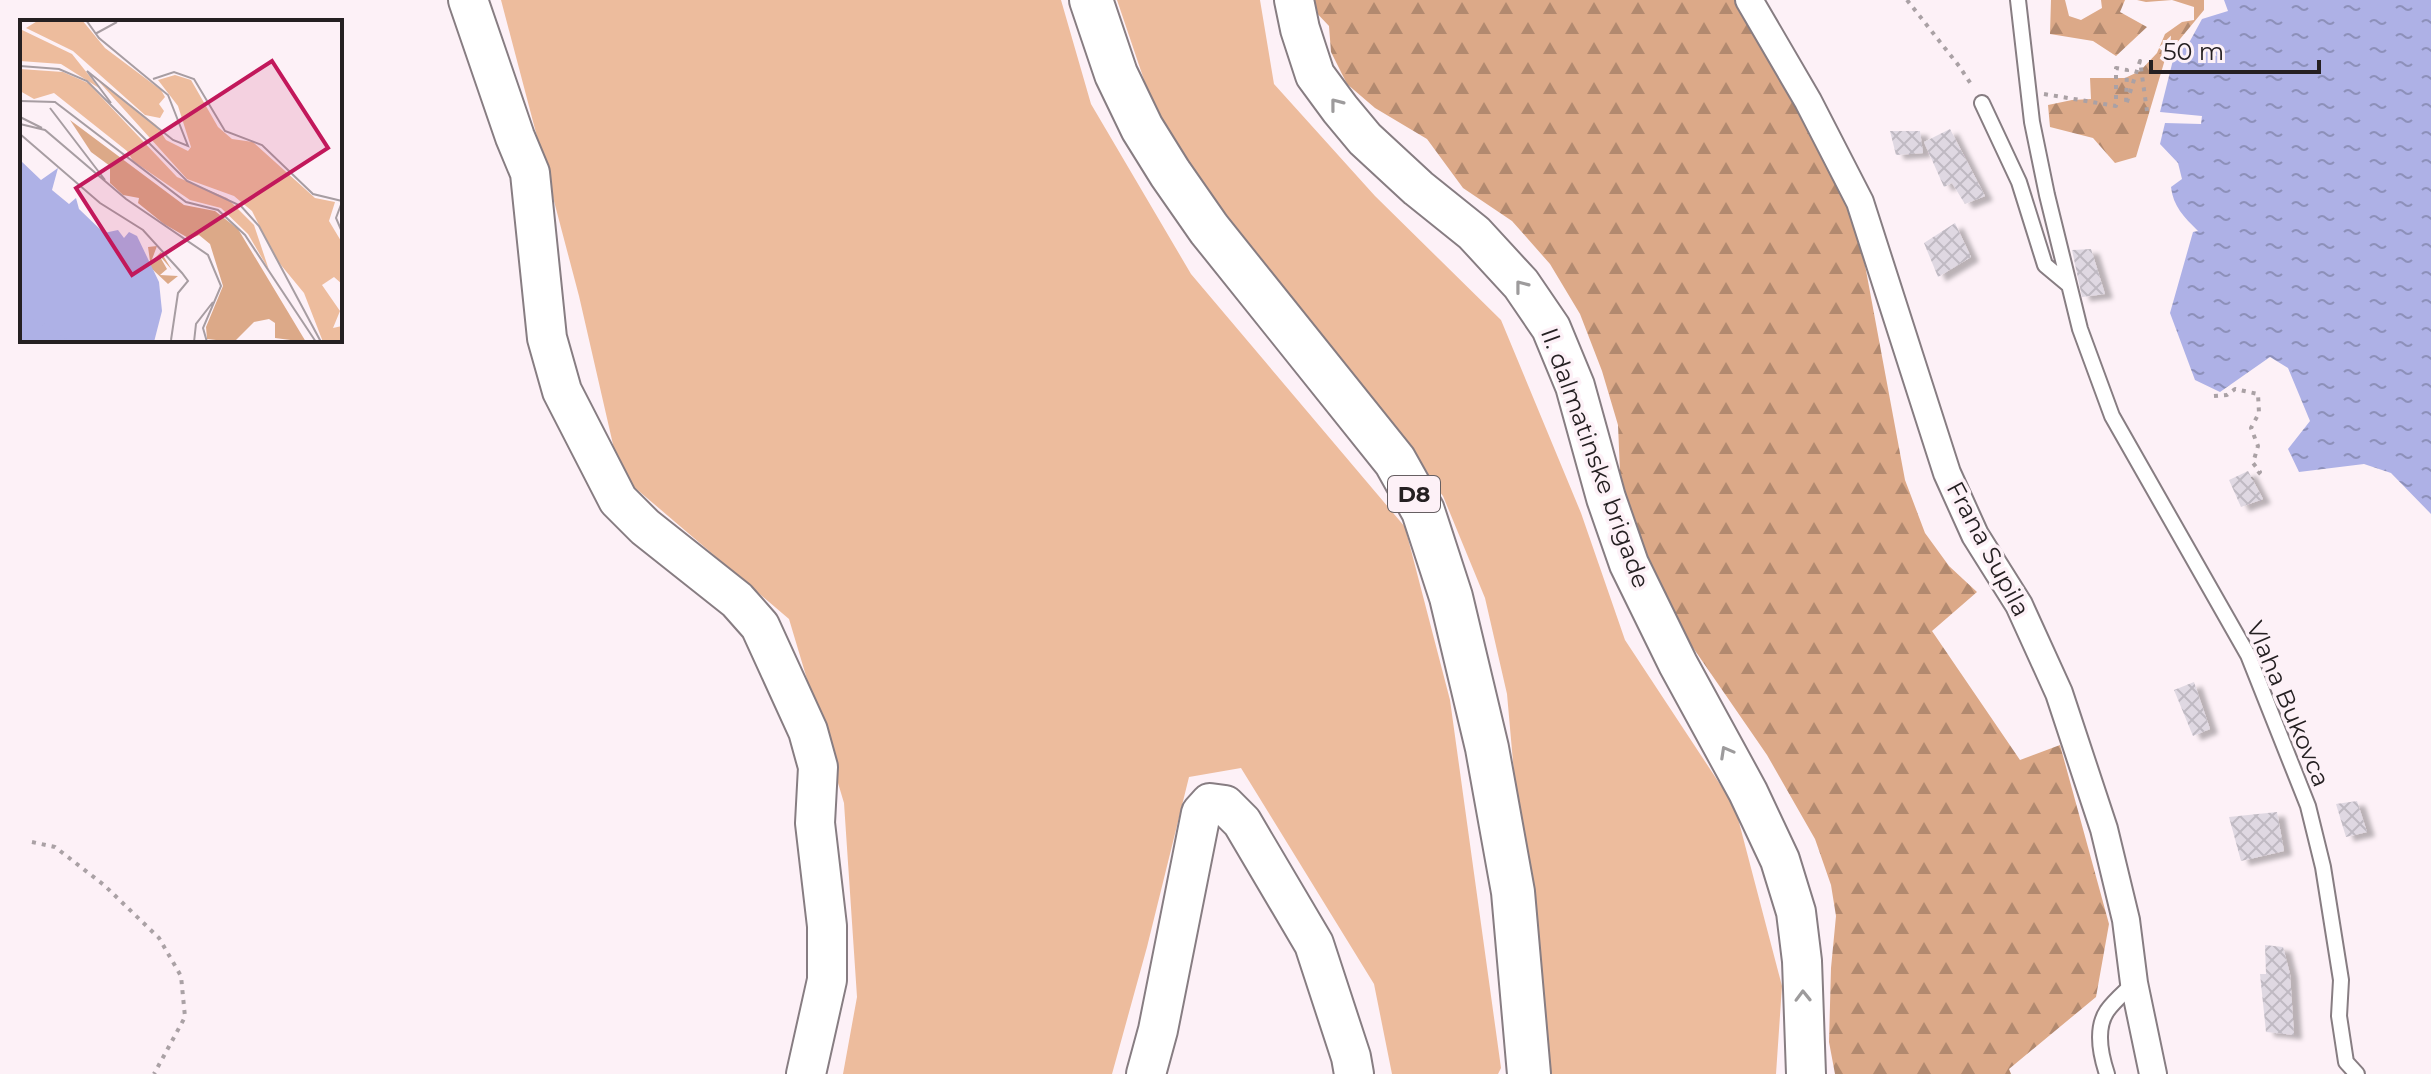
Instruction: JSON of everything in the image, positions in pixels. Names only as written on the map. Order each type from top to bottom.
[{"type":"main road","name":"D8","points":[[1091,0],[1116,74],[1142,128],[1170,173],[1209,229],[1395,461],[1423,511],[1451,597],[1487,748],[1513,892],[1529,1074]]},
{"type":"street","points":[[468,0],[530,173],[547,338],[562,391],[618,500],[645,527],[737,600],[760,626],[808,731],[818,767],[815,823],[827,926],[827,980],[806,1074]]},
{"type":"street","name":"II. dalmatinske brigade","points":[[1294,0],[1315,75],[1340,109],[1365,139],[1418,188],[1474,233],[1521,284],[1551,328],[1575,386],[1606,498],[1629,564],[1780,860],[1796,912],[1802,961],[1806,1074]]},
{"type":"street","name":"Frana Supila","points":[[1749,0],[1808,101],[1860,202],[1947,473],[1975,535],[2019,605],[2059,693],[2104,829],[2126,920],[2134,983],[2153,1074]]},
{"type":"street","points":[[1146,1074],[1158,1030],[1201,813],[1210,803],[1225,805],[1242,822],[1314,944],[1354,1074]]},
{"type":"lane","name":"Vlaha Bukovca","points":[[2018,0],[2032,122],[2080,329],[2112,416],[2248,655],[2308,806],[2323,867],[2341,980],[2339,1016],[2346,1062],[2357,1074]]},
{"type":"lane","name":"Vlaha Bukovca","points":[[1982,103],[2019,182],[2045,265],[2069,286]]},
{"type":"lane","points":[[2107,1074],[2101,1057],[2100,1035],[2105,1013],[2134,983]]},
{"type":"path","points":[[1907,0],[1959,66],[1982,103]]},
{"type":"path","points":[[2036,93],[2116,106],[2116,68],[2127,70],[2126,105],[2140,61],[2147,111]]},
{"type":"path","points":[[2214,396],[2227,395],[2235,389],[2258,394],[2259,413],[2251,428],[2258,446],[2253,463],[2260,472],[2252,479]]},
{"type":"path","points":[[32,842],[55,847],[104,885],[159,938],[181,976],[185,1017],[154,1074]]},
{"type":"shaded area","points":[[501,0],[1061,0],[1091,104],[1191,274],[1405,527],[1450,700],[1501,1068],[1498,1074],[1392,1074],[1374,984],[1241,768],[1189,777],[1112,1074],[843,1074],[857,997],[844,803],[789,619],[620,475],[579,296]]},
{"type":"shaded area","points":[[1117,0],[1260,0],[1274,84],[1375,196],[1501,320],[1581,513],[1625,640],[1735,807],[1782,986],[1776,1074],[1547,1074],[1534,999],[1507,694],[1485,598],[1443,496],[1235,237],[1162,133]]},
{"type":"green space","points":[[1311,0],[1734,0],[1795,94],[1839,173],[1865,265],[1905,480],[1925,533],[1949,566],[1977,592],[1932,631],[2020,760],[2060,745],[2109,924],[2096,997],[2009,1069],[2011,1074],[1835,1074],[1829,1042],[1836,916],[1831,885],[1815,839],[1767,755],[1636,565],[1621,496],[1618,425],[1580,314],[1550,264],[1512,221],[1463,188],[1427,139],[1375,108],[1347,84],[1331,52],[1329,26],[1311,7]]},
{"type":"green space","points":[[2051,0],[2065,0],[2069,16],[2081,20],[2102,8],[2101,0],[2125,0],[2120,12],[2147,27],[2116,56],[2093,41],[2050,34]]},
{"type":"green space","points":[[2172,0],[2204,0],[2204,10],[2166,56],[2136,157],[2115,163],[2093,138],[2050,127],[2048,105],[2091,99],[2090,78],[2125,78],[2140,71],[2157,53],[2165,34],[2182,22],[2194,20],[2194,7]]},
{"type":"water","points":[[2224,0],[2431,0],[2431,514],[2391,473],[2364,464],[2299,472],[2288,449],[2310,421],[2288,368],[2270,357],[2220,392],[2195,380],[2170,313],[2193,232],[2198,231],[2174,200],[2171,187],[2182,179],[2178,163],[2160,144],[2165,123],[2201,124],[2202,116],[2160,112],[2174,56],[2190,41],[2202,19],[2228,11]]},
{"type":"building","points":[[1950,129],[1985,196],[1965,204],[1952,183],[1944,187],[1924,142]]},
{"type":"building","points":[[1890,131],[1920,131],[1923,153],[1896,155]]},
{"type":"building","points":[[1955,223],[1971,257],[1938,277],[1924,243]]},
{"type":"building","points":[[2091,249],[2105,294],[2082,297],[2072,250]]},
{"type":"building","points":[[2248,471],[2263,499],[2241,507],[2229,480]]},
{"type":"building","points":[[2194,682],[2210,729],[2193,736],[2174,690]]},
{"type":"building","points":[[2357,801],[2367,832],[2346,837],[2336,804]]},
{"type":"building","points":[[2277,812],[2284,851],[2241,861],[2229,817]]},
{"type":"building","points":[[2265,945],[2283,947],[2290,974],[2294,1035],[2266,1032],[2260,974],[2266,974]]}]
